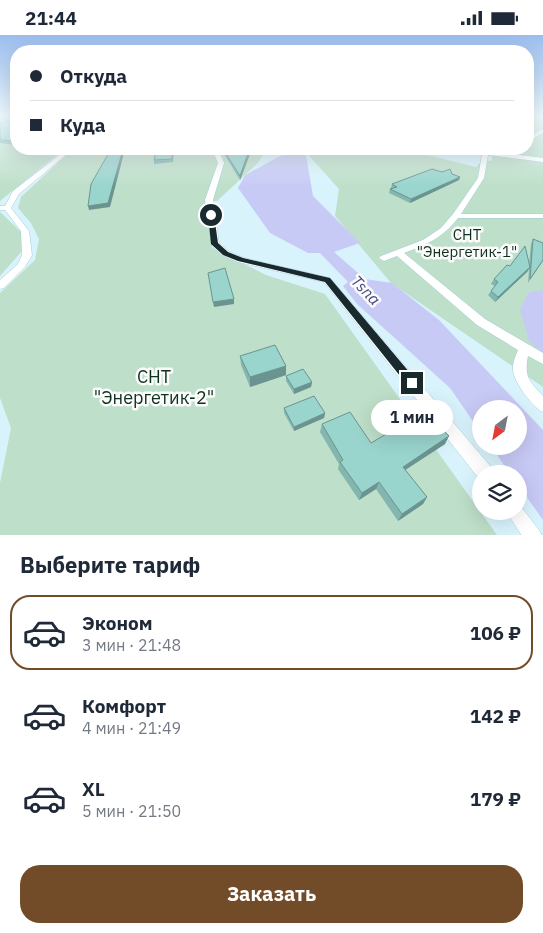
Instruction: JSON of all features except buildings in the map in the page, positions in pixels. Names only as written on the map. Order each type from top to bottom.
[{"type":"lane","points":[[0,286],[22,265],[27,255],[25,231],[3,208],[16,193],[63,155]]},
{"type":"lane","points":[[217,155],[221,163],[209,200],[215,244],[218,248],[241,260],[327,280],[479,465]]},
{"type":"lane","points":[[384,258],[426,242],[444,230],[456,216],[481,178],[486,155]]},
{"type":"lane","points":[[512,155],[543,160]]},
{"type":"lane","points":[[456,216],[543,216]]},
{"type":"lane","points":[[398,253],[482,322],[543,359]]},
{"type":"lane","points":[[524,349],[519,370],[528,389],[543,406]]},
{"type":"lane","points":[[521,520],[533,535]]},
{"type":"green space","points":[[0,139],[10,139],[10,155],[57,155],[0,201]]},
{"type":"green space","name":"СНТ \"Энергетик-1\"","points":[[534,139],[543,139],[543,387],[391,283],[335,216],[339,189],[308,155],[427,155],[476,167],[482,160],[492,161],[492,155],[534,155]]},
{"type":"green space","name":"СНТ \"Энергетик-2\"","points":[[66,155],[263,155],[258,163],[217,201],[208,201],[212,248],[266,275],[325,294],[472,500],[472,520],[486,520],[497,535],[0,535],[0,483],[11,428],[0,398],[0,293],[35,260],[39,239],[31,223],[18,208],[21,197]]},
{"type":"green space","points":[[0,212],[21,232],[22,251],[0,276]]},
{"type":"water","name":"Tsna","points":[[282,155],[306,155],[313,196],[360,243],[334,252],[365,279],[392,283],[439,320],[515,400],[472,400],[472,420],[450,388],[357,304],[343,286],[348,282],[320,253],[308,253],[270,233],[238,188],[245,175]]},
{"type":"water","points":[[543,290],[543,353],[529,341],[520,309],[529,292]]},
{"type":"water","points":[[528,414],[543,430],[543,520],[527,497],[527,465],[504,465],[497,455],[528,455]]},
{"type":"route","points":[[211,215],[215,244],[225,253],[241,260],[327,280],[412,383]]}]
